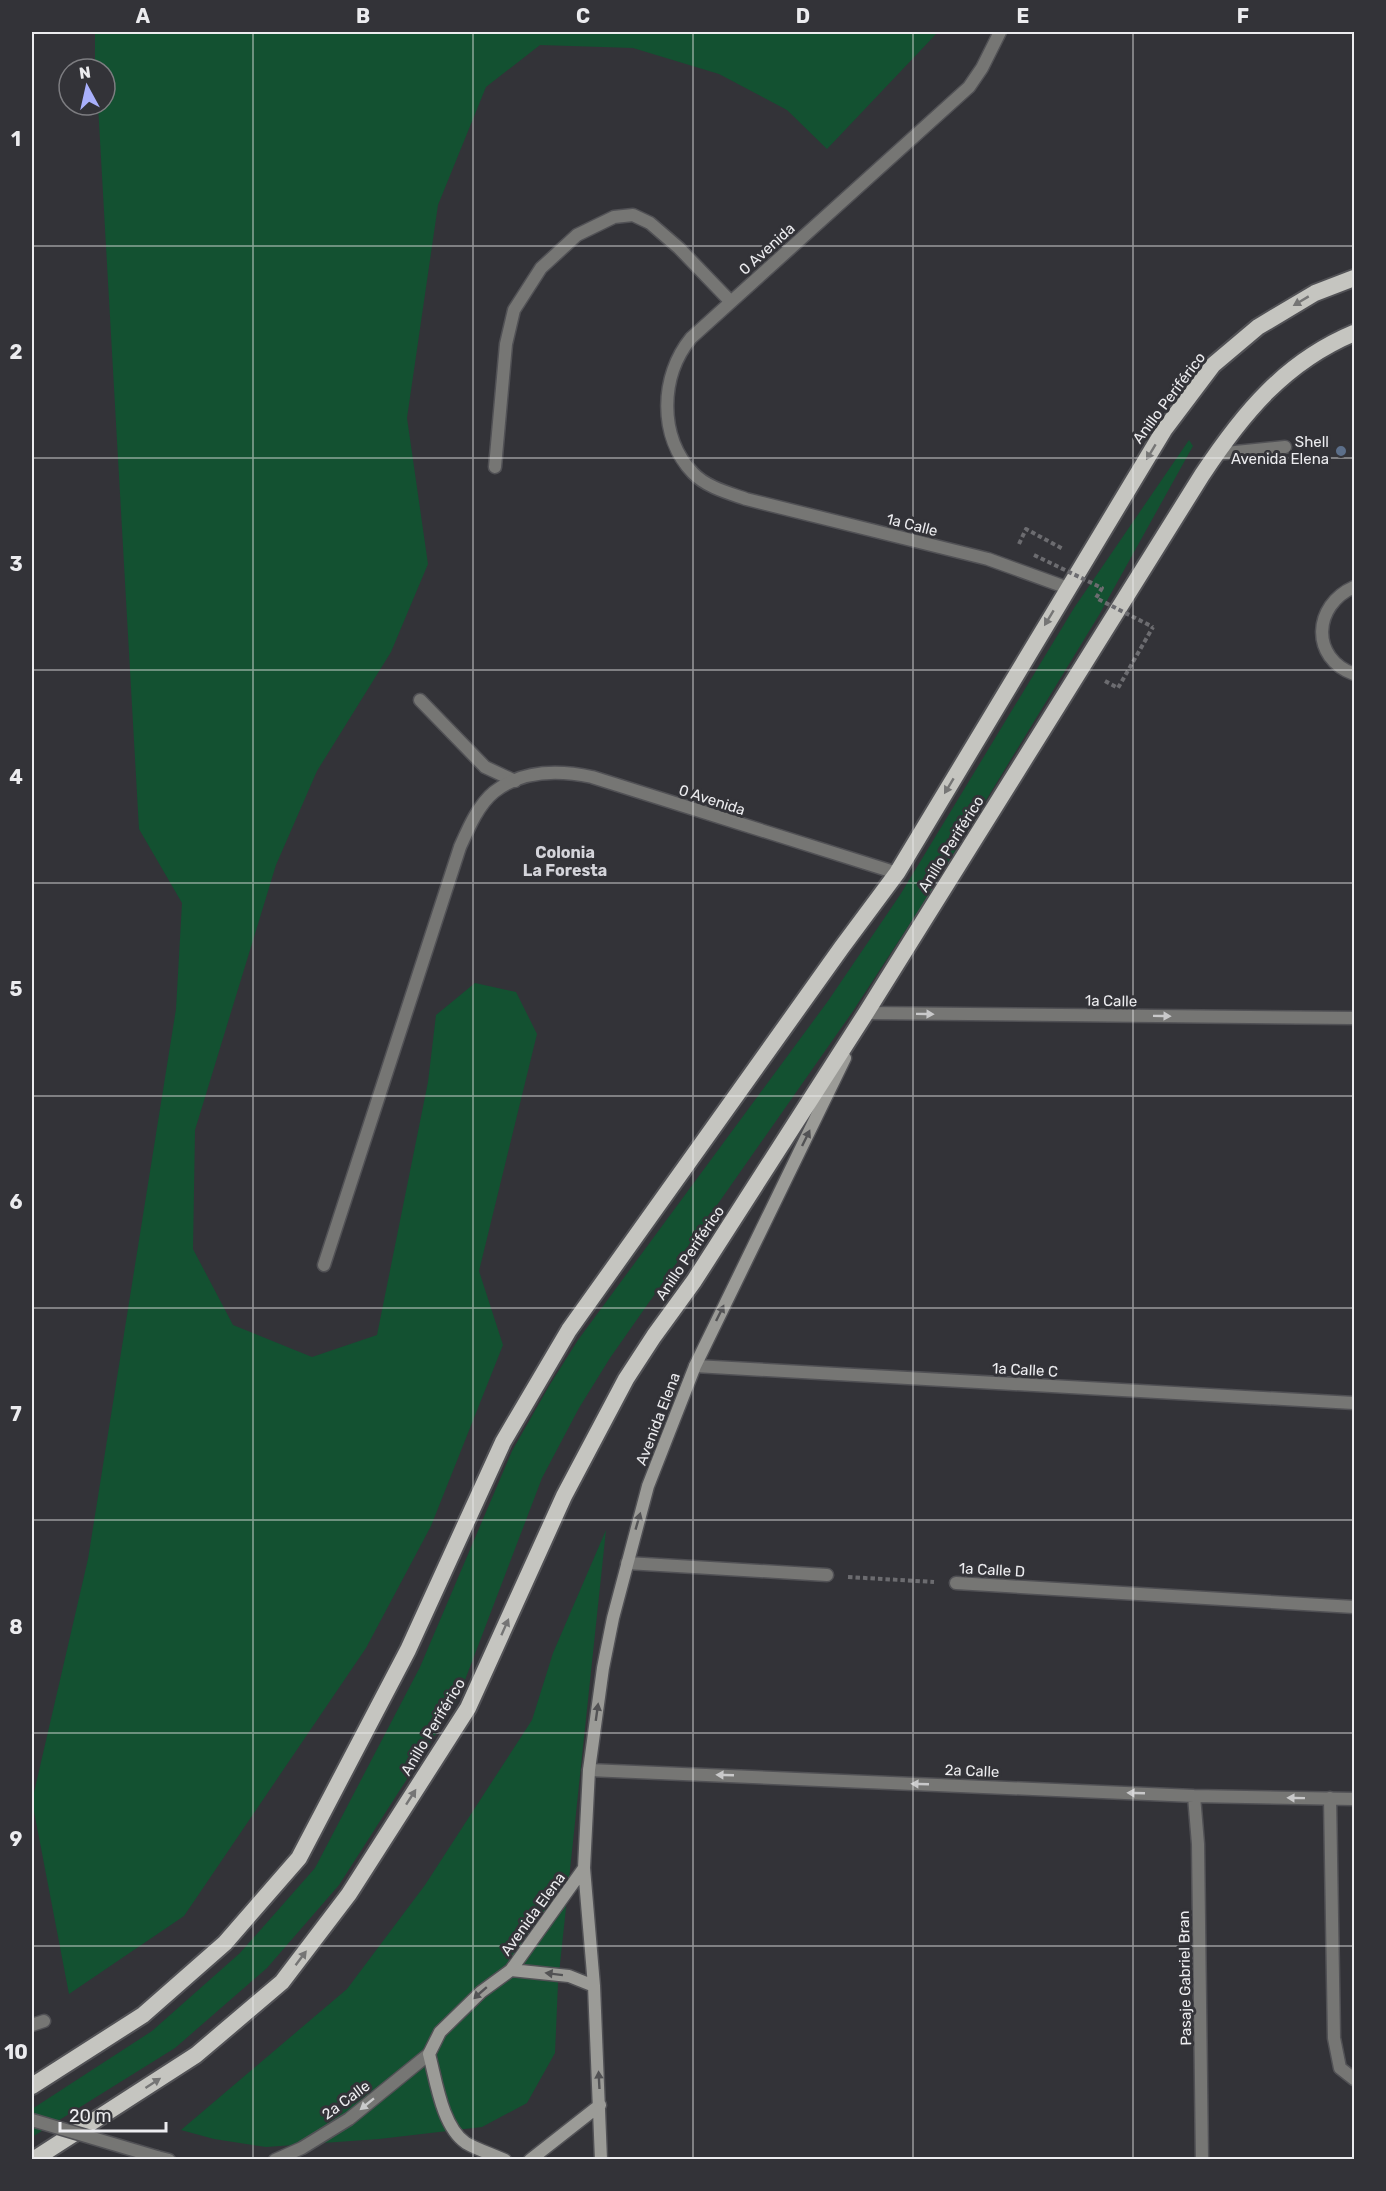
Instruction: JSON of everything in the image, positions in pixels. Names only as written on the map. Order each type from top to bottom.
[{"type":"highway","name":"Anillo Periférico","points":[[32,2086],[143,2016],[225,1943],[299,1858],[408,1650],[503,1442],[569,1330],[897,873],[1164,430],[1213,365],[1258,327],[1315,293],[1354,278]]},
{"type":"highway","name":"Anillo Periférico","points":[[33,2160],[196,2055],[282,1982],[349,1894],[468,1708],[564,1496],[626,1379],[694,1281],[866,1014],[1216,454],[1277,381],[1324,346],[1354,333]]},
{"type":"main road","name":"Avenida Elena","points":[[601,2160],[594,1986],[584,1868],[589,1770],[603,1668],[613,1618],[648,1486],[695,1366],[866,1014]]},
{"type":"main road","name":"Avenida Elena","points":[[429,2054],[440,2032],[481,1992],[511,1970],[584,1868]]},
{"type":"main road","points":[[511,1970],[569,1976],[594,1986]]},
{"type":"main road","points":[[429,2054],[442,2105],[452,2129],[465,2142],[505,2160]]},
{"type":"main road","points":[[530,2160],[600,2105]]},
{"type":"street","name":"0 Avenida","points":[[746,500],[720,490],[694,475],[682,459],[671,432],[669,418],[668,386],[676,361],[691,338],[969,87],[982,68],[1000,32]]},
{"type":"street","points":[[495,467],[506,344],[514,310],[541,268],[577,235],[614,217],[633,215],[650,223],[679,248],[731,302]]},
{"type":"street","points":[[1216,454],[1285,447]]},
{"type":"street","name":"1a Calle","points":[[746,500],[988,560],[1068,588]]},
{"type":"street","points":[[1354,587],[1340,594],[1330,605],[1324,619],[1322,634],[1326,649],[1334,661],[1345,671],[1354,674]]},
{"type":"street","points":[[420,700],[485,767],[515,781]]},
{"type":"street","name":"0 Avenida","points":[[324,1265],[460,847],[470,824],[492,794],[528,776],[569,772],[592,777],[897,873]]},
{"type":"street","name":"1a Calle","points":[[866,1014],[1354,1018]]},
{"type":"street","name":"1a Calle C","points":[[695,1366],[1354,1403]]},
{"type":"street","points":[[627,1563],[827,1575]]},
{"type":"street","name":"1a Calle D","points":[[956,1583],[1354,1607]]},
{"type":"street","name":"2a Calle","points":[[589,1770],[1194,1796],[1354,1799]]},
{"type":"street","name":"Pasaje Gabriel Bran","points":[[1194,1796],[1198,1844],[1202,2160]]},
{"type":"street","points":[[1330,1798],[1334,2038],[1340,2068],[1354,2079]]},
{"type":"street","name":"2a Calle","points":[[275,2160],[302,2148],[349,2119],[429,2054]]},
{"type":"street","points":[[32,2120],[163,2158]]},
{"type":"path","points":[[1066,544],[1063,550],[1026,529],[1018,546],[1102,588],[1096,598],[1153,627],[1118,688]]},
{"type":"path","name":"1a Calle D","points":[[827,1575],[956,1583]]},
{"type":"green space","points":[[95,32],[938,32],[827,149],[787,110],[719,74],[633,48],[540,45],[486,87],[438,205],[407,418],[428,564],[391,652],[317,771],[276,865],[195,1130],[193,1249],[233,1325],[312,1357],[377,1335],[428,1082],[436,1015],[475,983],[516,992],[537,1034],[479,1271],[503,1345],[431,1526],[366,1648],[184,1916],[69,1994],[32,1801],[88,1559],[176,1009],[182,903],[139,829],[99,117],[117,117],[117,57],[95,57]]},
{"type":"green space","points":[[1189,440],[1193,446],[1099,615],[922,905],[853,1011],[610,1358],[579,1408],[542,1478],[457,1701],[339,1885],[267,1968],[175,2048],[32,2137],[32,2109],[152,2031],[240,1953],[315,1868],[420,1667],[512,1451],[549,1386],[578,1340],[828,1001],[900,895],[1074,608]]},
{"type":"green space","points":[[606,1530],[558,1983],[555,2053],[527,2103],[482,2127],[379,2139],[266,2147],[214,2139],[181,2130],[347,1989],[425,1885],[532,1720],[553,1653]]},
{"type":"place","name":"Shell Avenida Elena","points":[[1341,451]]},
{"type":"district","name":"Colonia La Foresta","points":[[565,861]]}]
